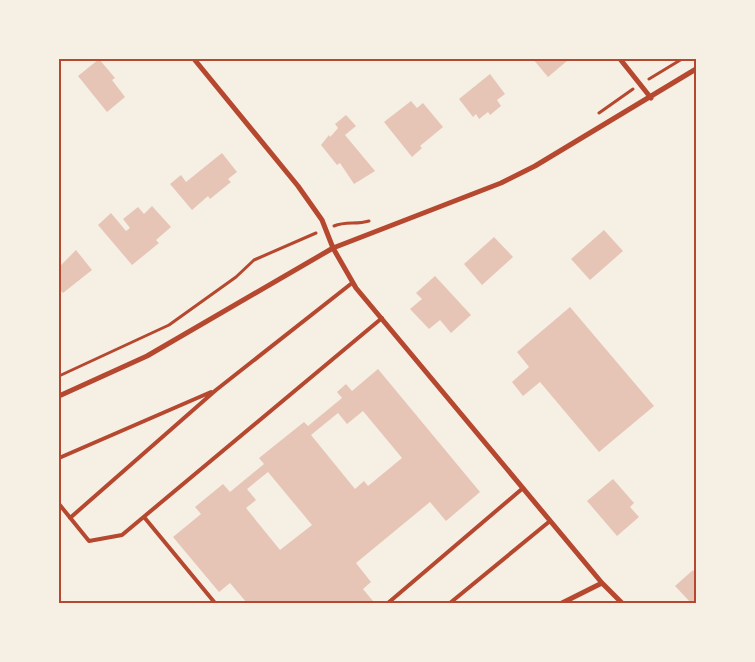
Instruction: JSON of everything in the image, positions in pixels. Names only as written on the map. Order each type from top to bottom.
[{"type":"street","points":[[194,59],[298,186],[322,220],[333,248],[352,283],[602,583],[622,603]]},
{"type":"street","points":[[620,59],[651,98]]},
{"type":"street","points":[[59,396],[147,356],[333,248],[501,183],[564,150],[696,69]]},
{"type":"street","points":[[562,603],[602,583]]},
{"type":"lane","points":[[70,518],[216,390],[352,283]]},
{"type":"lane","points":[[59,504],[89,541],[122,535],[382,318]]},
{"type":"lane","points":[[59,458],[216,390]]},
{"type":"lane","points":[[388,603],[523,488]]},
{"type":"lane","points":[[144,517],[215,603]]},
{"type":"lane","points":[[450,603],[550,520]]},
{"type":"lane","points":[[394,598],[398,603]]},
{"type":"path","points":[[640,84],[682,59]]},
{"type":"building","points":[[99,59],[115,78],[112,80],[125,97],[107,112],[78,76]]},
{"type":"building","points":[[533,59],[565,59],[567,61],[548,77]]},
{"type":"building","points":[[490,74],[505,94],[497,100],[501,106],[490,115],[488,112],[479,119],[476,114],[473,117],[459,99]]},
{"type":"building","points":[[411,101],[417,108],[423,103],[443,127],[420,146],[422,148],[412,157],[384,122]]},
{"type":"building","points":[[346,115],[356,126],[345,135],[375,171],[354,184],[340,163],[337,165],[321,145],[338,128],[335,124]]},
{"type":"building","points":[[222,153],[237,172],[228,179],[231,182],[210,199],[208,196],[192,210],[170,184],[181,175],[186,182]]},
{"type":"building","points":[[152,206],[171,227],[156,240],[159,243],[132,265],[98,225],[111,213],[126,231],[130,228],[123,219],[138,207],[144,214]]},
{"type":"building","points":[[604,230],[623,251],[590,280],[571,259]]},
{"type":"building","points":[[494,237],[513,257],[482,285],[464,264]]},
{"type":"building","points":[[76,250],[92,270],[63,293],[59,289],[59,267]]},
{"type":"building","points":[[435,276],[471,315],[451,333],[440,320],[429,329],[410,309],[422,299],[416,293]]},
{"type":"building","points":[[570,307],[654,406],[599,452],[540,382],[523,396],[512,382],[529,367],[517,352]]},
{"type":"building","points":[[378,369],[480,492],[446,521],[430,502],[356,563],[371,582],[363,589],[373,601],[371,603],[247,603],[230,583],[219,592],[173,537],[201,514],[195,507],[223,484],[230,492],[264,464],[259,458],[304,422],[308,426],[342,398],[337,392],[346,384],[352,391]],"holes":[[[363,411],[402,458],[368,486],[364,481],[355,489],[311,435],[338,413],[347,424]],[[268,472],[312,525],[280,550],[246,508],[256,500],[247,489]]]},
{"type":"building","points":[[613,479],[634,503],[630,507],[639,517],[617,536],[587,501]]},
{"type":"building","points":[[693,570],[696,574],[696,603],[691,603],[675,586]]}]
